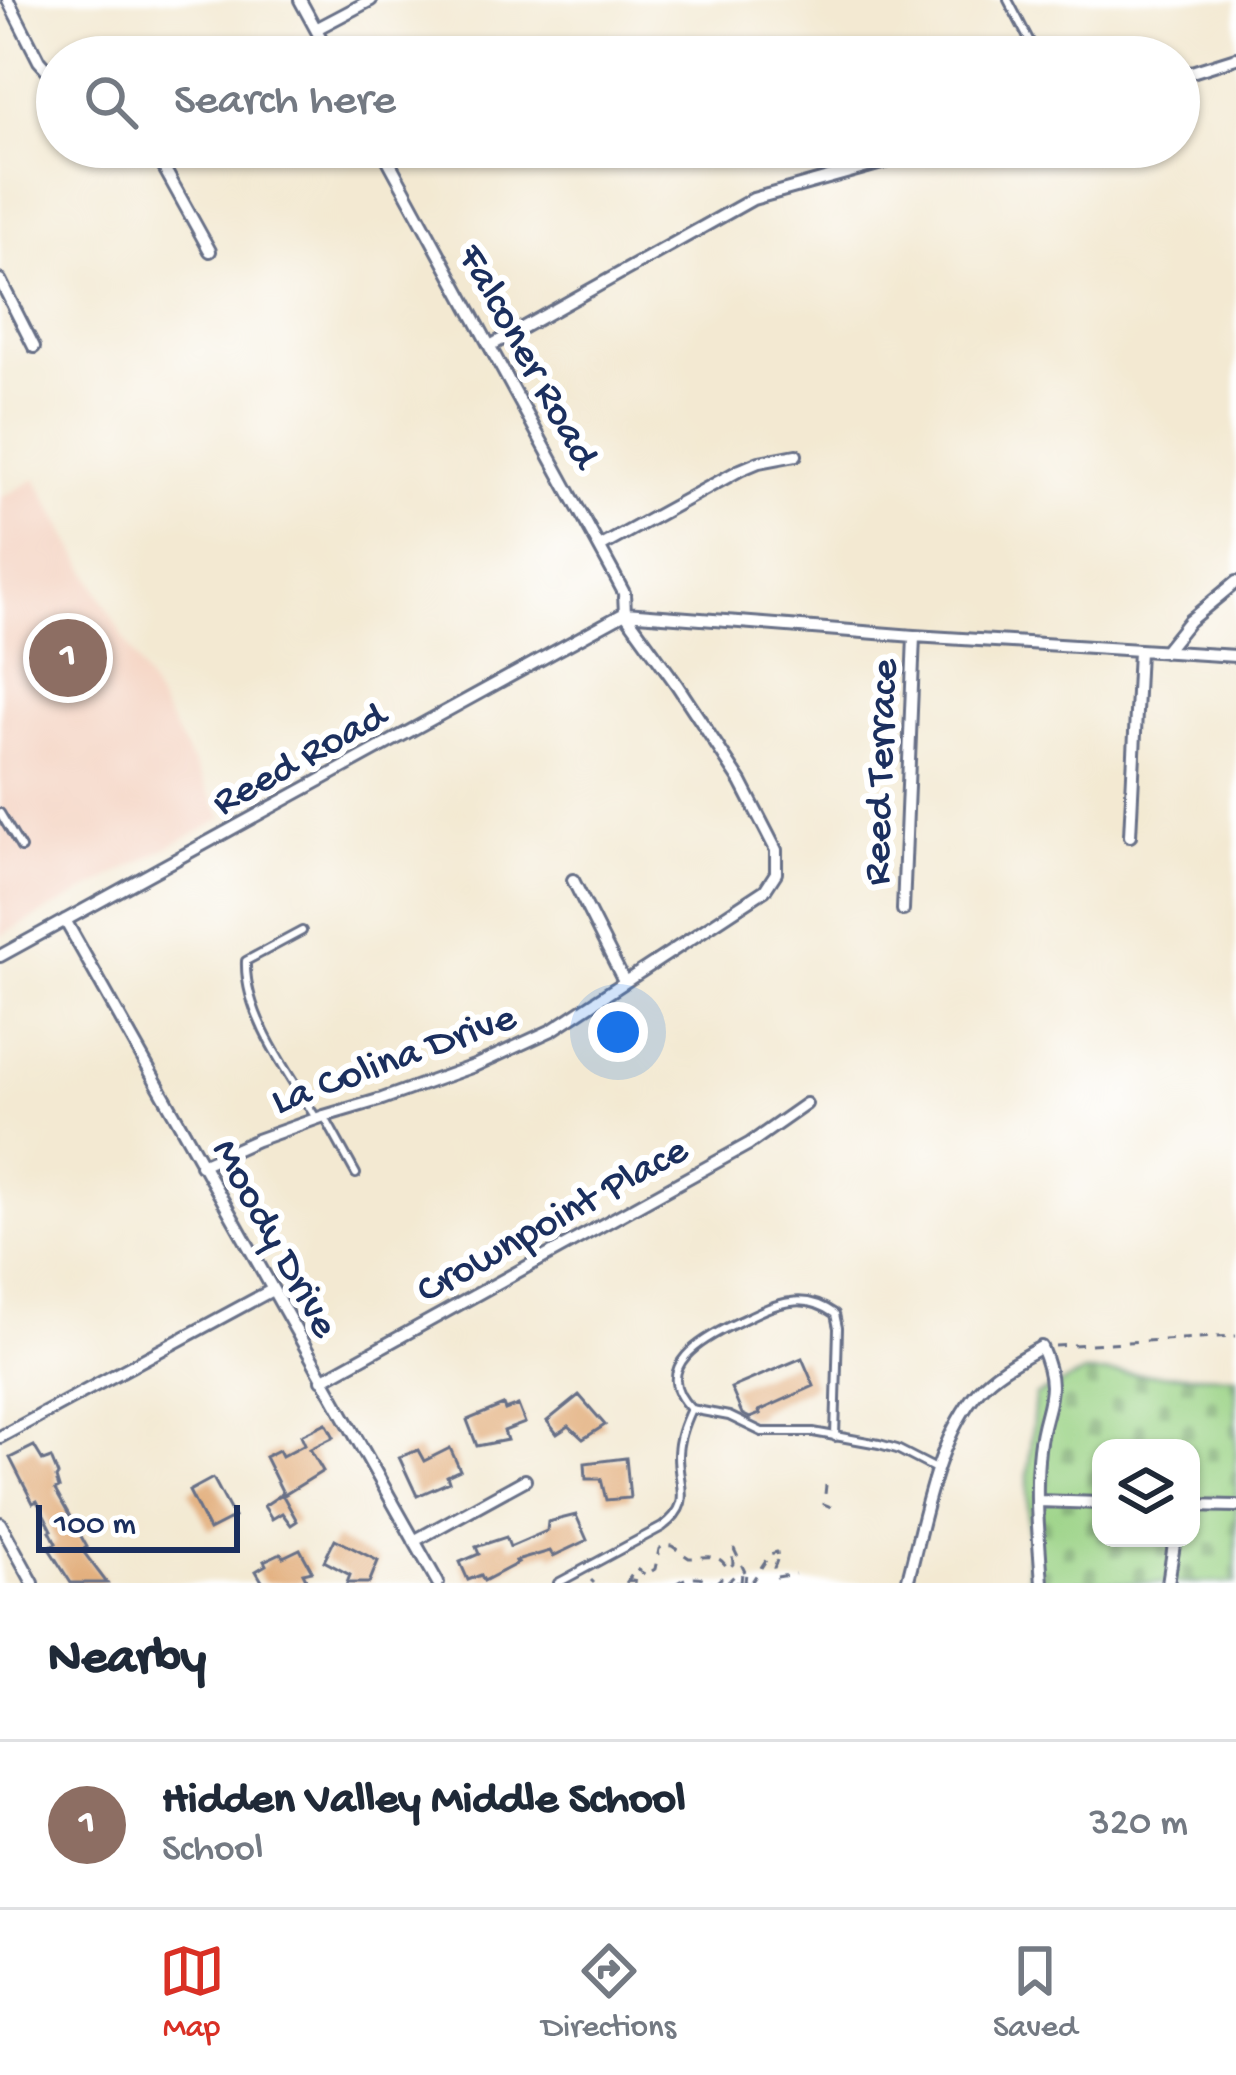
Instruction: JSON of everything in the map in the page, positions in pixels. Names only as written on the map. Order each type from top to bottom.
[{"type":"street","points":[[8,0],[36,55]]},
{"type":"street","points":[[300,0],[320,36]]},
{"type":"street","points":[[316,29],[371,0]]},
{"type":"street","points":[[1200,69],[1236,58]]},
{"type":"street","points":[[164,168],[210,251]]},
{"type":"street","name":"Falconer Road","points":[[393,168],[624,593],[625,613]]},
{"type":"street","points":[[490,346],[753,199],[864,168]]},
{"type":"street","points":[[0,280],[34,347]]},
{"type":"street","points":[[599,547],[740,470],[796,455]]},
{"type":"street","points":[[1164,652],[1189,621],[1236,582]]},
{"type":"street","points":[[625,613],[1236,656]]},
{"type":"street","name":"La Colina Drive","points":[[201,1165],[320,1117],[474,1066],[552,1030],[765,890],[776,873],[776,850],[741,782],[625,613]]},
{"type":"street","name":"Reed Road","points":[[0,956],[625,613]]},
{"type":"street","name":"Reed Terrace","points":[[903,910],[914,636]]},
{"type":"street","points":[[1130,836],[1139,651]]},
{"type":"street","points":[[573,880],[624,981]]},
{"type":"street","name":"Moody Drive","points":[[65,920],[438,1583]]},
{"type":"street","name":"Crownpoint Place","points":[[322,1380],[749,1144],[806,1104]]},
{"type":"street","points":[[0,1437],[272,1290]]},
{"type":"street","points":[[907,1583],[948,1438],[980,1389],[1042,1347],[1052,1375],[1053,1396],[1039,1446],[1042,1583]]},
{"type":"street","points":[[414,1541],[525,1480]]},
{"type":"street","points":[[1037,1502],[1092,1503]]},
{"type":"street","points":[[1200,1505],[1236,1506]]},
{"type":"street","points":[[0,1522],[33,1583]]},
{"type":"street","points":[[1168,1583],[1173,1547]]},
{"type":"lane","points":[[1008,0],[1027,36]]},
{"type":"lane","points":[[0,813],[21,848]]},
{"type":"lane","points":[[302,931],[246,961],[245,982],[254,1010],[356,1174]]},
{"type":"lane","points":[[835,1437],[838,1328],[835,1314],[814,1303],[776,1305],[696,1346],[680,1363],[677,1388],[691,1408],[729,1416],[761,1432],[813,1432],[835,1437],[898,1449],[938,1470]]},
{"type":"lane","points":[[558,1583],[676,1517],[683,1486],[679,1446],[691,1408]]},
{"type":"path","points":[[1042,1347],[1236,1336]]},
{"type":"path","points":[[826,1485],[824,1504],[833,1508]]},
{"type":"path","points":[[627,1581],[637,1569],[646,1575],[655,1569],[664,1545],[689,1558],[714,1556],[728,1569],[734,1549],[745,1572],[743,1583]]},
{"type":"path","points":[[743,1583],[777,1552],[777,1577],[795,1574]]},
{"type":"path","points":[[677,1583],[698,1577],[719,1583],[735,1575],[743,1583]]},
{"type":"path","points":[[627,1581],[643,1583]]},
{"type":"shaded area","points":[[36,479],[223,818],[0,936],[0,498]]},
{"type":"green space","points":[[1085,1373],[1236,1376],[1236,1583],[1028,1583],[1028,1474],[1035,1396]]},
{"type":"building","points":[[802,1358],[814,1386],[750,1418],[742,1414],[731,1388]]},
{"type":"building","points":[[579,1395],[605,1425],[583,1439],[569,1426],[557,1434],[547,1421]]},
{"type":"building","points":[[503,1405],[505,1410],[518,1405],[525,1423],[504,1431],[507,1440],[477,1446],[467,1420]]},
{"type":"building","points":[[326,1423],[334,1437],[310,1449],[323,1471],[284,1495],[265,1457],[279,1450],[282,1456],[305,1444],[301,1435]]},
{"type":"building","points":[[34,1446],[43,1461],[51,1458],[58,1475],[55,1490],[87,1547],[82,1550],[107,1583],[71,1583],[48,1547],[56,1543],[52,1530],[10,1458]]},
{"type":"building","points":[[450,1448],[460,1470],[447,1476],[449,1482],[417,1496],[399,1457],[418,1450],[424,1461]]},
{"type":"building","points":[[626,1458],[630,1498],[606,1500],[601,1479],[586,1479],[585,1463]]},
{"type":"building","points":[[213,1478],[234,1517],[209,1530],[189,1491]]},
{"type":"building","points":[[282,1494],[297,1521],[291,1525],[282,1513],[272,1519],[264,1506]]},
{"type":"building","points":[[576,1515],[587,1540],[553,1556],[550,1551],[516,1561],[484,1581],[481,1575],[468,1580],[460,1562],[479,1554],[476,1547],[506,1537],[510,1547],[547,1531],[548,1522]]},
{"type":"building","points":[[335,1539],[378,1561],[369,1583],[347,1583],[350,1575],[324,1561]]},
{"type":"building","points":[[300,1549],[312,1571],[303,1573],[306,1579],[263,1583],[256,1571],[266,1565],[264,1561]]},
{"type":"place","name":"Hidden Valley Middle School","points":[[68,658]]}]
